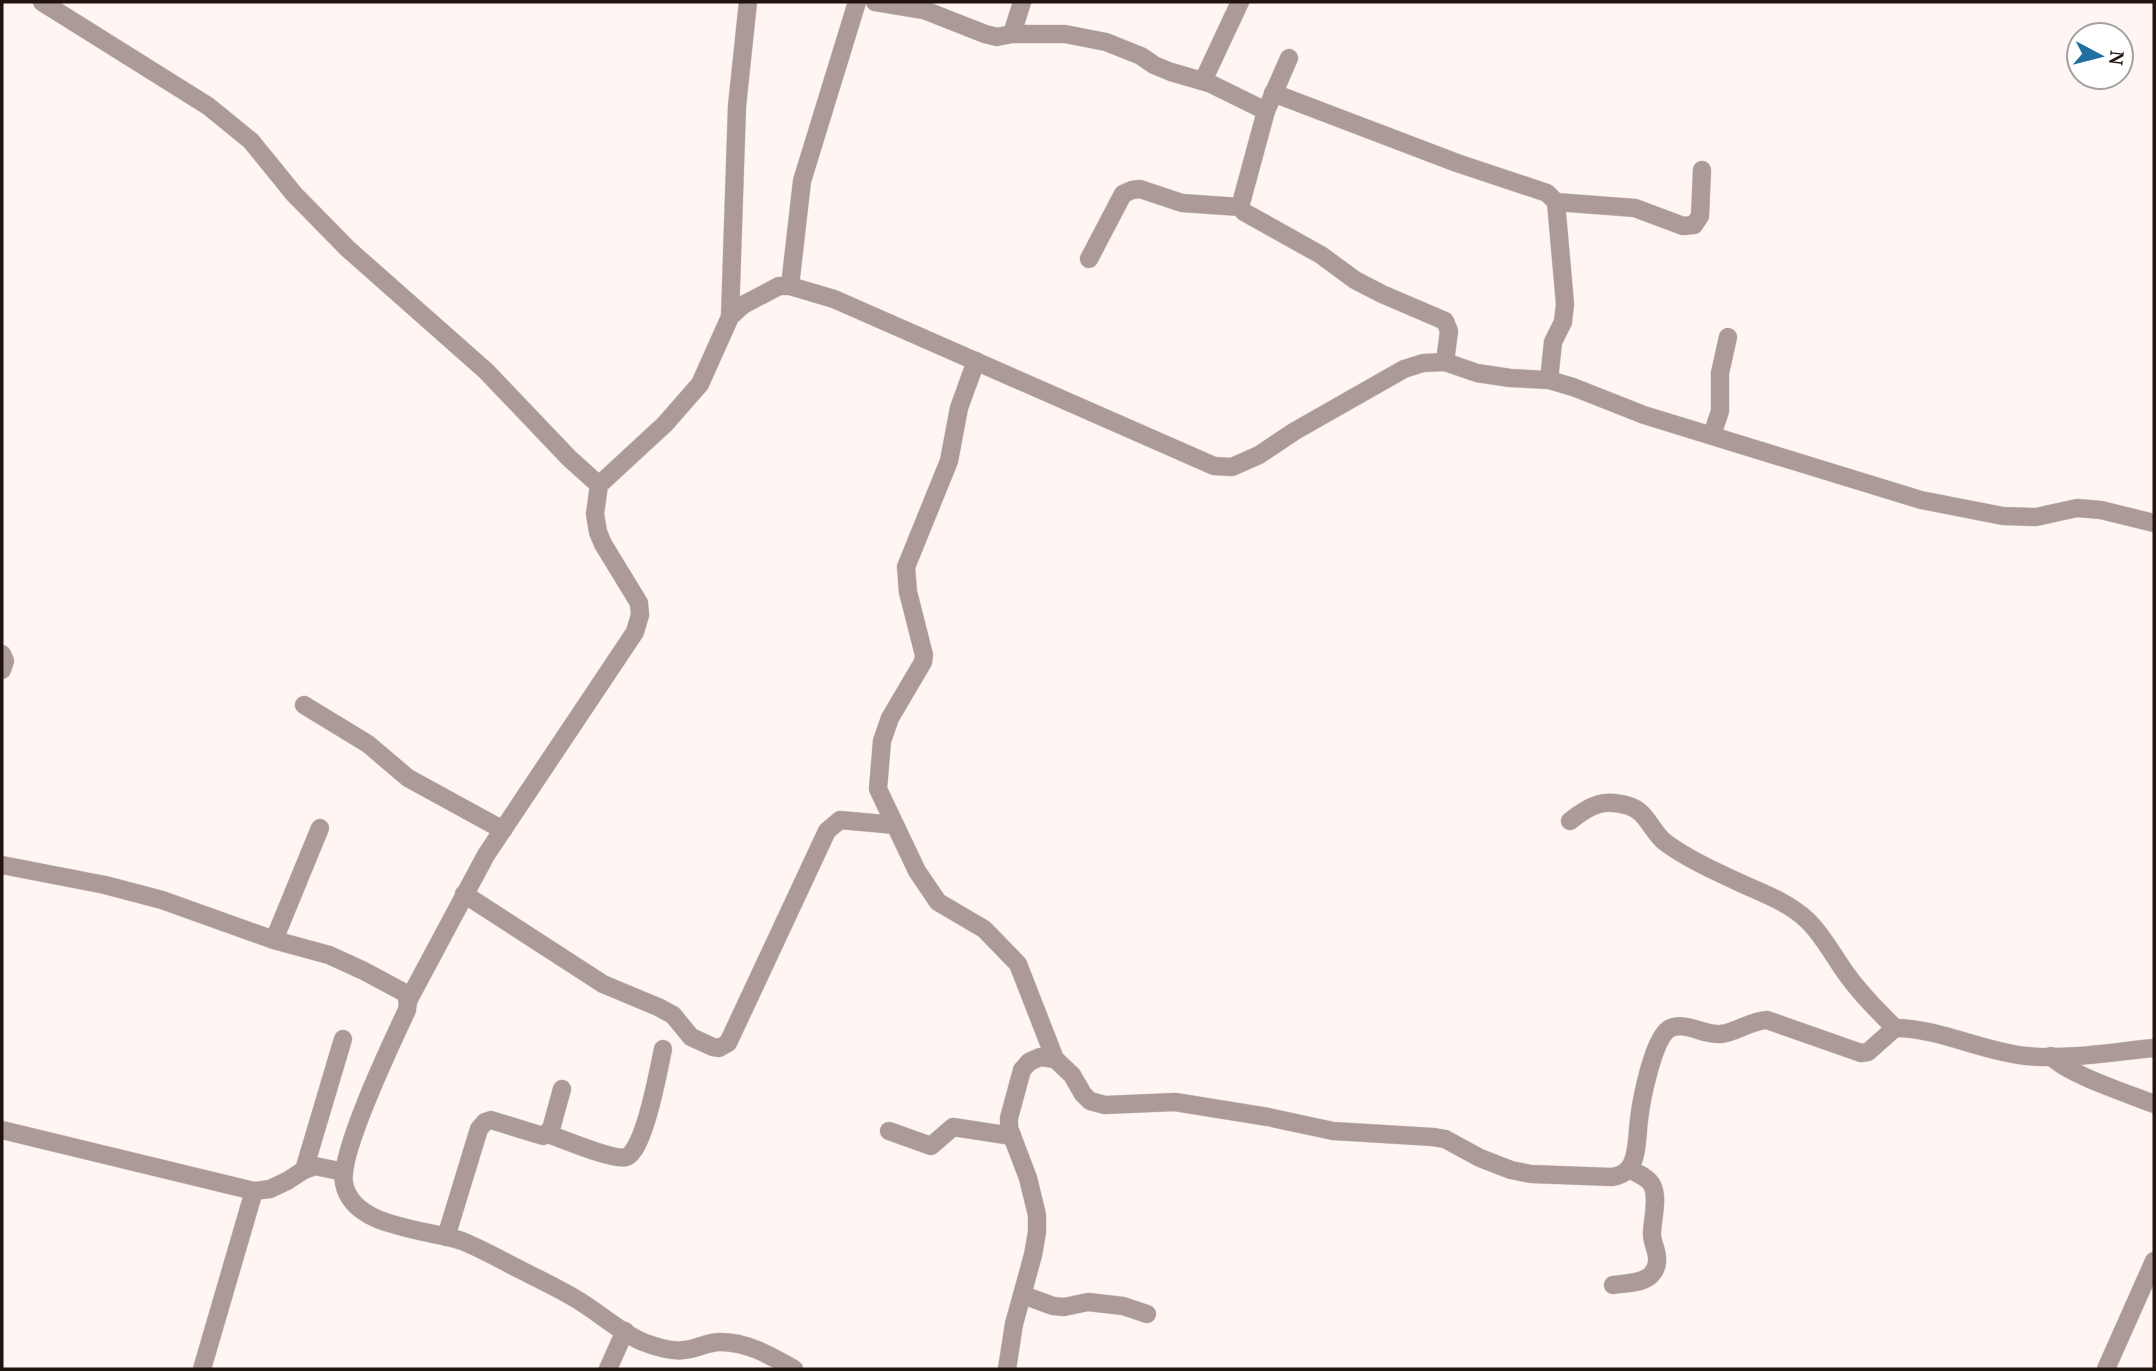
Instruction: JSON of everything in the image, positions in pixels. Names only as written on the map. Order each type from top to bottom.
[{"type":"street","points":[[42,2],[208,106],[251,141],[294,194],[348,249],[486,371],[560,449],[600,485]]},
{"type":"street","points":[[748,2],[737,106],[730,317],[700,384],[665,424],[600,485],[595,514],[598,532],[639,603],[640,615],[635,632],[486,855],[464,894],[408,1001],[407,1010],[385,1057],[346,1158],[344,1184],[368,1214],[394,1226],[446,1237],[481,1249],[574,1297],[643,1342],[667,1350],[685,1350],[719,1342],[743,1345],[766,1352],[794,1369]]},
{"type":"street","points":[[790,286],[802,181],[857,2]]},
{"type":"street","points":[[875,2],[924,10],[997,37],[1012,34],[1065,34],[1105,42],[1141,56],[1171,72],[1203,81],[1266,111]]},
{"type":"street","points":[[1012,34],[1022,2]]},
{"type":"street","points":[[1203,81],[1240,2]]},
{"type":"street","points":[[1240,207],[1266,111],[1289,58]]},
{"type":"street","points":[[1273,93],[1457,163],[1548,193],[1556,202],[1565,304],[1563,322],[1553,342],[1549,380]]},
{"type":"street","points":[[1556,202],[1635,208],[1683,226],[1694,225],[1700,216],[1702,170]]},
{"type":"street","points":[[1089,259],[1123,194],[1132,190],[1182,203],[1240,207],[1244,212],[1321,254],[1355,280],[1445,321],[1449,331],[1446,362]]},
{"type":"street","points":[[730,317],[743,305],[779,286],[790,286],[834,299],[1214,466],[1232,467],[1259,455],[1295,431],[1404,369],[1423,363],[1446,362],[1477,373],[1549,380],[1644,415],[1920,500],[2003,516],[2036,517],[2077,508],[2115,512],[2154,523]]},
{"type":"street","points":[[1712,435],[1720,411],[1720,373],[1728,337]]},
{"type":"street","points":[[976,361],[959,408],[950,461],[906,567],[908,592],[924,655],[923,662],[890,718],[882,741],[878,789],[917,871],[938,902],[984,929],[1017,964],[1055,1059],[1072,1075],[1090,1101],[1097,1104],[1175,1102],[1333,1131],[1433,1137],[1445,1139],[1501,1166],[1531,1174],[1612,1177],[1629,1169],[1634,1159],[1647,1074],[1656,1050],[1670,1028],[1679,1026],[1720,1034],[1756,1021],[1767,1020],[1861,1054],[1868,1052],[1895,1028],[1906,1028],[2024,1056],[2154,1048]]},
{"type":"street","points":[[2,654],[5,661],[2,670]]},
{"type":"street","points":[[304,705],[368,744],[408,778],[503,830]]},
{"type":"street","points":[[1570,821],[1586,808],[1602,803],[1633,806],[1650,821],[1664,841],[1713,870],[1779,900],[1811,923],[1864,998],[1895,1028]]},
{"type":"street","points":[[464,894],[603,984],[673,1015],[691,1037],[719,1048],[728,1043],[827,831],[840,820],[895,825]]},
{"type":"street","points":[[274,940],[320,828]]},
{"type":"street","points":[[2,865],[105,885],[162,900],[274,940],[329,955],[405,993],[408,1001]]},
{"type":"street","points":[[304,1170],[343,1039]]},
{"type":"street","points":[[446,1237],[480,1129],[485,1122],[491,1120],[543,1136],[548,1134],[611,1156],[625,1158],[631,1154],[644,1132],[663,1049]]},
{"type":"street","points":[[2051,1056],[2057,1063],[2074,1072],[2154,1104]]},
{"type":"street","points":[[1007,1369],[1014,1324],[1033,1255],[1037,1215],[1028,1178],[1012,1136],[1009,1118],[1022,1070],[1029,1062],[1040,1057],[1055,1059]]},
{"type":"street","points":[[548,1134],[562,1089]]},
{"type":"street","points":[[889,1131],[931,1146],[953,1127],[1012,1136]]},
{"type":"street","points":[[2,1130],[254,1191],[270,1189],[315,1166],[344,1172]]},
{"type":"street","points":[[1613,1285],[1640,1281],[1651,1275],[1658,1259],[1657,1248],[1651,1238],[1654,1196],[1652,1185],[1629,1169]]},
{"type":"street","points":[[202,1369],[254,1191]]},
{"type":"street","points":[[2106,1369],[2154,1261]]},
{"type":"street","points":[[1023,1294],[1053,1306],[1064,1307],[1088,1301],[1123,1306],[1147,1314]]},
{"type":"street","points":[[608,1369],[625,1331]]}]
